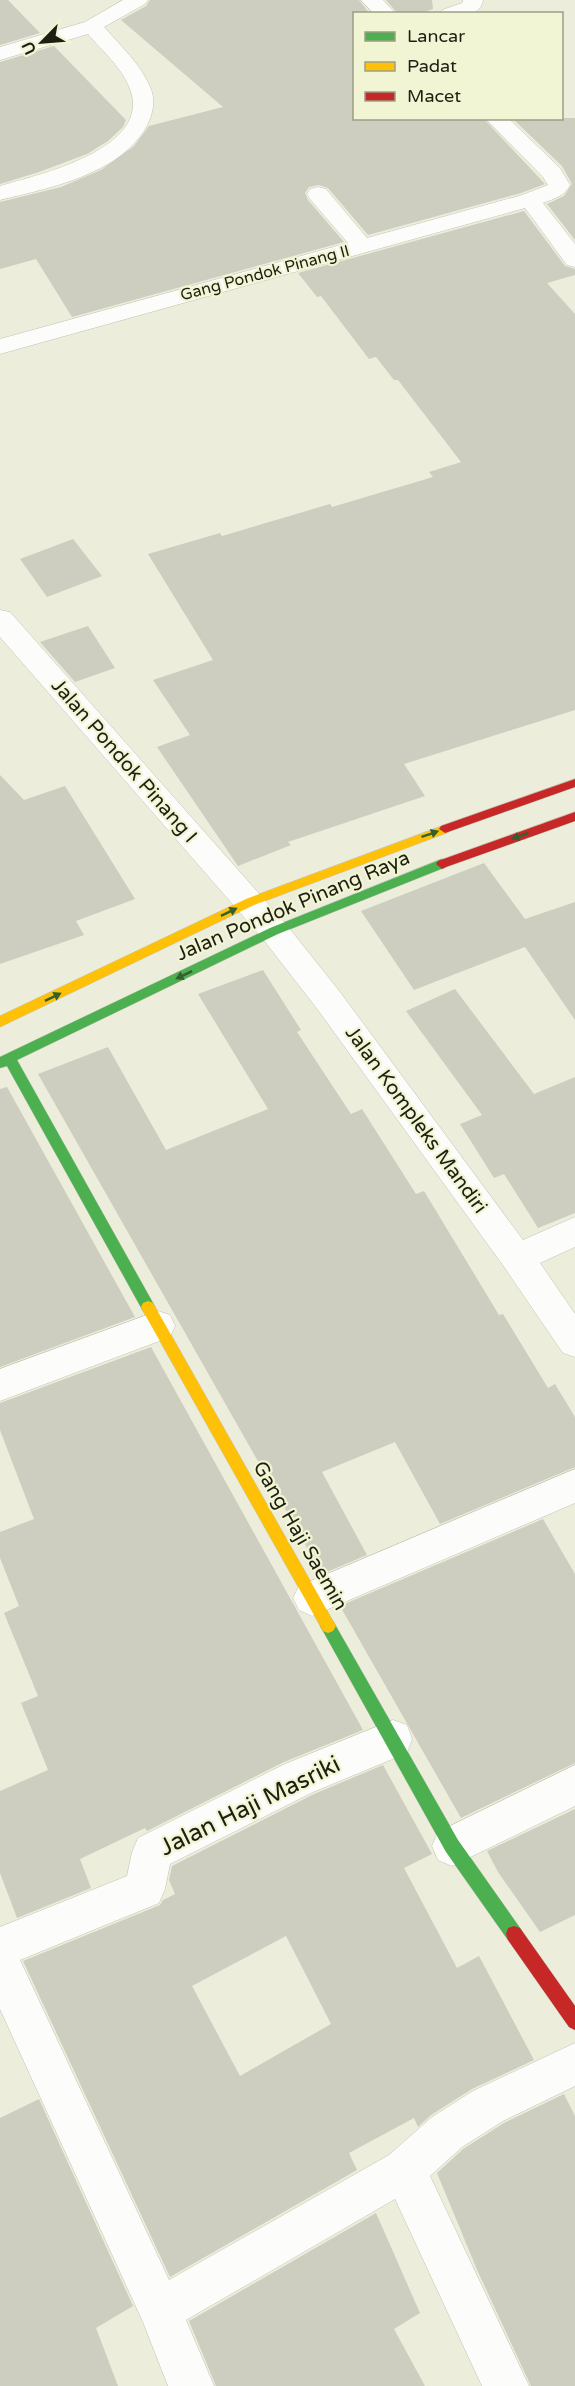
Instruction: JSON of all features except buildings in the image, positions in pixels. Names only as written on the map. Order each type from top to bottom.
[{"type":"main road","name":"Jalan Pondok Pinang Raya","points":[[0,1022],[250,902],[419,837],[575,783]]},
{"type":"main road","name":"Jalan Pondok Pinang Raya","points":[[5,1061],[274,931],[434,867],[575,816]]},
{"type":"main road","name":"Gang Haji Saemin","points":[[5,1061],[158,1326],[452,1846],[575,2021]]},
{"type":"street","points":[[0,54],[92,26],[138,0]]},
{"type":"street","points":[[371,0],[384,12]]},
{"type":"street","points":[[455,12],[471,7],[473,0]]},
{"type":"street","points":[[0,193],[104,158],[122,144],[135,129],[142,111],[141,90],[121,59],[92,26]]},
{"type":"street","name":"Gang Pondok Pinang II","points":[[0,347],[530,200],[557,189],[557,179],[497,120]]},
{"type":"street","points":[[318,194],[362,246]]},
{"type":"street","points":[[530,200],[575,260]]},
{"type":"street","name":"Jalan Pondok Pinang I","points":[[0,619],[118,756],[250,902]]},
{"type":"street","name":"Jalan Kompleks Mandiri","points":[[250,902],[329,1001],[517,1258],[575,1342]]},
{"type":"street","points":[[517,1258],[575,1231]]},
{"type":"street","points":[[0,1385],[158,1326]]},
{"type":"street","points":[[312,1598],[575,1486]]},
{"type":"street","name":"Jalan Haji Masriki","points":[[2,1943],[145,1889],[152,1852],[299,1778],[393,1739]]},
{"type":"street","points":[[452,1846],[575,1785]]},
{"type":"street","points":[[2,1943],[192,2386]]},
{"type":"street","points":[[160,2310],[404,2170],[447,2132],[488,2106],[575,2064]]},
{"type":"street","points":[[404,2170],[506,2386]]},
{"type":"traffic: fast","points":[[0,1063],[274,931],[442,864]]},
{"type":"traffic: fast","points":[[10,1059],[148,1307]]},
{"type":"traffic: fast","points":[[328,1626],[452,1846],[514,1934]]},
{"type":"traffic: slow","points":[[0,1022],[250,902],[445,829]]},
{"type":"traffic: slow","points":[[148,1307],[328,1626]]},
{"type":"traffic: jam","points":[[445,829],[575,783]]},
{"type":"traffic: jam","points":[[442,864],[575,816]]},
{"type":"traffic: jam","points":[[514,1934],[575,2021]]}]
